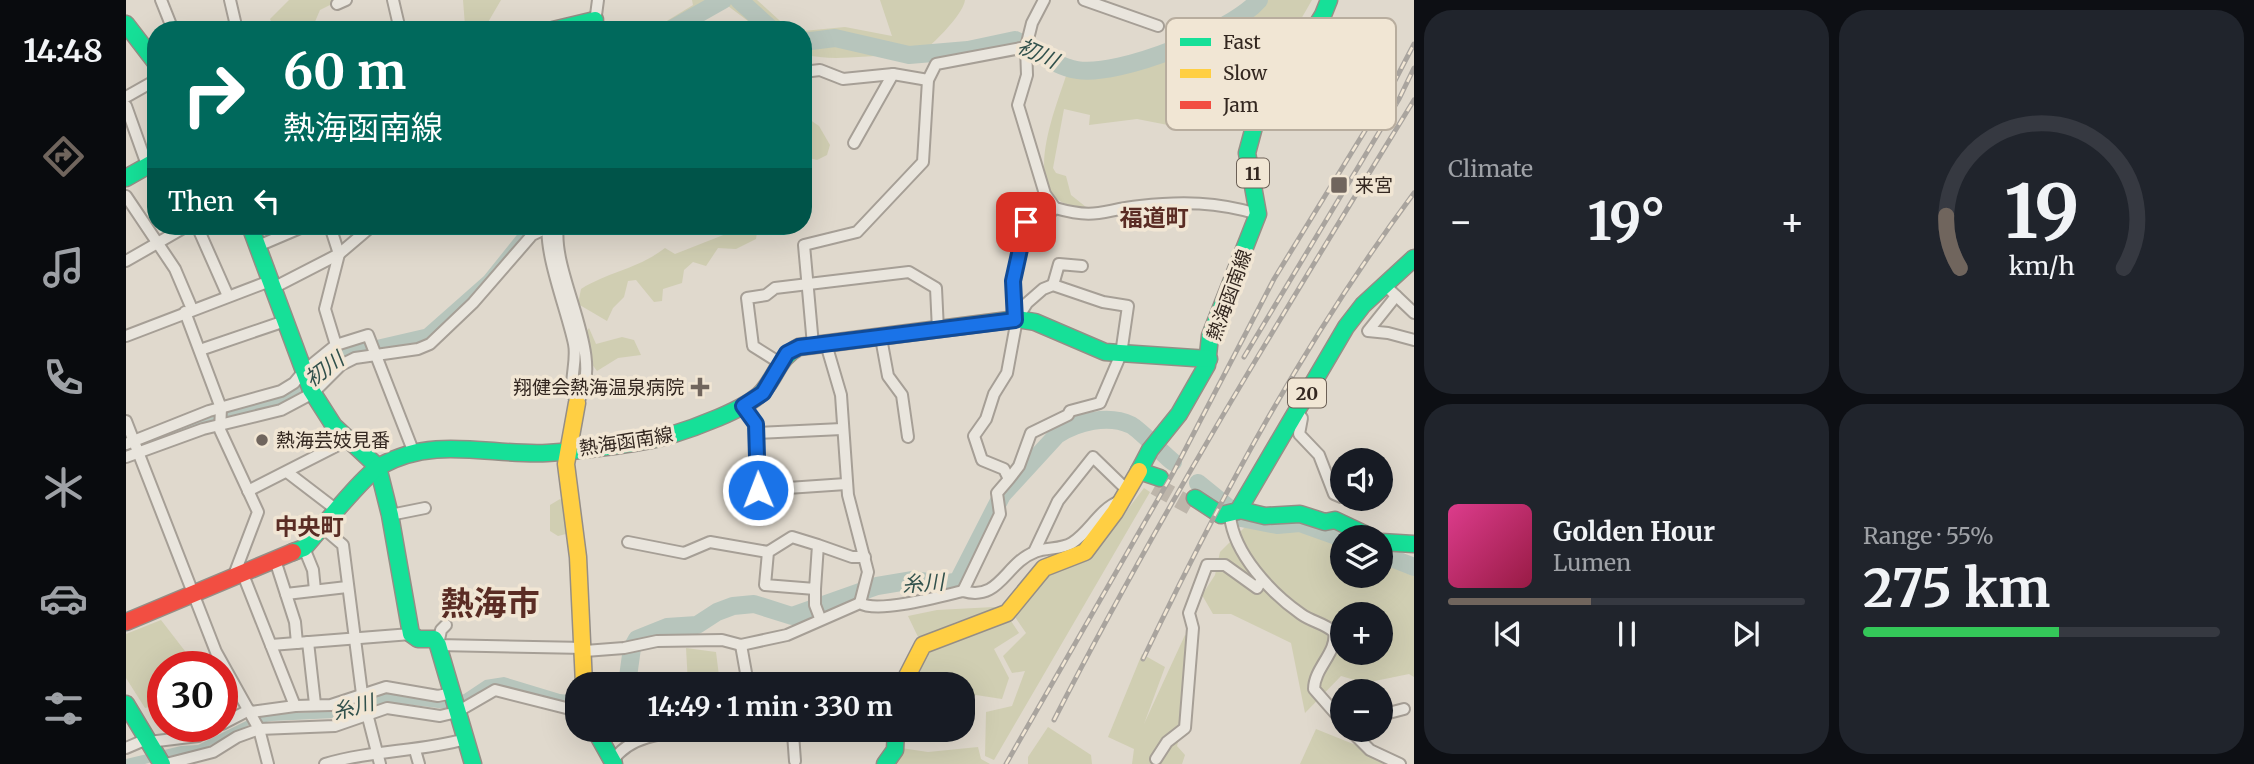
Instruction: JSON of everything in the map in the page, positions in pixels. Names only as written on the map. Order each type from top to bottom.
[{"type":"main road","name":"熱海函南線","points":[[1321,18],[1329,0]]},
{"type":"main road","points":[[130,36],[147,53]]},
{"type":"main road","name":"熱海函南線","points":[[126,622],[304,548],[378,467],[414,453],[485,448],[545,453],[667,436],[743,406],[763,393],[787,353],[819,345],[1016,319],[1035,322],[1085,345],[1121,354],[1209,359],[1210,335],[1258,214],[1253,173],[1247,153],[1253,130]]},
{"type":"main road","points":[[126,178],[147,166]]},
{"type":"main road","points":[[254,235],[309,382],[334,426],[378,467],[390,515],[411,634],[418,639],[434,639],[438,645],[473,764]]},
{"type":"main road","name":"20","points":[[1235,513],[1346,327],[1391,290],[1414,258]]},
{"type":"main road","points":[[909,672],[923,645],[1007,612],[1044,568],[1085,552],[1115,512],[1153,446],[1179,414],[1209,359]]},
{"type":"main road","points":[[578,403],[569,450],[567,485],[575,522],[584,672]]},
{"type":"main road","points":[[1139,471],[1158,482]]},
{"type":"main road","points":[[1197,504],[1235,513],[1265,516],[1300,513],[1325,522],[1335,520],[1346,525]]},
{"type":"main road","points":[[1393,543],[1414,544]]},
{"type":"main road","points":[[126,705],[156,753]]},
{"type":"main road","points":[[601,742],[611,763]]},
{"type":"main road","points":[[885,764],[895,750],[895,742]]},
{"type":"street","points":[[161,0],[169,21]]},
{"type":"street","points":[[230,0],[235,21]]},
{"type":"street","points":[[393,0],[399,21]]},
{"type":"street","points":[[595,21],[598,0]]},
{"type":"street","points":[[1044,0],[1032,23],[1026,47],[1027,75],[1018,105],[1045,194],[1055,208],[1091,216],[1136,206],[1197,202],[1258,214]]},
{"type":"street","points":[[1084,0],[1158,26]]},
{"type":"street","points":[[1026,47],[936,64],[928,80],[923,162],[857,232],[804,245],[806,285],[819,345],[841,395],[846,484],[868,572],[861,595],[865,606],[888,605],[963,591],[975,594],[993,590],[1017,563],[1034,552],[1069,546],[1106,506],[1123,495],[1093,457],[1058,501],[1034,552]]},
{"type":"street","points":[[812,71],[820,70],[843,79],[893,75],[928,80]]},
{"type":"street","points":[[854,143],[893,75]]},
{"type":"street","points":[[126,97],[147,85]]},
{"type":"street","points":[[126,106],[147,152]]},
{"type":"street","points":[[126,196],[147,226]]},
{"type":"street","points":[[1009,479],[1004,469],[982,460],[974,436],[986,419],[994,394],[1007,373],[1016,319],[1013,281],[1023,230],[1032,218],[1049,214],[1055,208]]},
{"type":"street","points":[[154,235],[182,284],[200,350],[221,408],[219,425],[258,512],[238,574],[271,645],[295,706]]},
{"type":"street","points":[[126,261],[170,235]]},
{"type":"street","points":[[201,235],[228,296]]},
{"type":"street","points":[[258,246],[284,235]]},
{"type":"street","points":[[333,235],[339,254],[325,309],[337,345]]},
{"type":"street","points":[[126,335],[228,296],[272,284],[339,254],[361,235]]},
{"type":"street","points":[[130,442],[221,408],[281,391],[294,383],[309,382],[355,358],[430,344],[473,303],[532,235]]},
{"type":"street","points":[[554,235],[557,254],[583,335],[583,395],[578,403]]},
{"type":"street","points":[[1053,285],[1059,264],[1082,266]]},
{"type":"street","points":[[780,363],[753,345],[747,298],[766,295],[775,288],[909,272],[936,288],[939,330]]},
{"type":"street","points":[[963,591],[1000,514],[997,493],[1019,466],[1031,433],[1068,415],[1070,411],[1100,403],[1121,354],[1128,306],[1103,302],[1053,285],[1043,289],[1027,303],[1016,319]]},
{"type":"street","points":[[1414,313],[1391,290],[1368,331],[1388,332],[1414,340]]},
{"type":"street","points":[[200,350],[285,321]]},
{"type":"street","points":[[126,457],[219,425],[281,410],[309,382],[337,345],[368,335],[414,453]]},
{"type":"street","points":[[881,338],[888,376],[902,395],[908,438]]},
{"type":"street","points":[[743,406],[756,424],[758,490],[846,484]]},
{"type":"street","points":[[1296,410],[1302,418],[1299,433],[1319,455],[1330,484]]},
{"type":"street","points":[[126,421],[130,442],[139,453],[216,652],[259,729],[268,764]]},
{"type":"street","points":[[757,433],[842,429]]},
{"type":"street","points":[[248,491],[348,440]]},
{"type":"street","points":[[287,472],[338,511]]},
{"type":"street","points":[[390,515],[425,508]]},
{"type":"street","points":[[1235,513],[1232,530],[1261,581],[1303,616],[1326,625],[1334,632],[1334,643],[1316,674],[1314,689],[1330,708]]},
{"type":"street","points":[[323,528],[343,544],[353,638],[364,704],[380,764]]},
{"type":"street","points":[[628,542],[684,552],[710,542],[768,552],[792,537],[852,557],[865,557]]},
{"type":"street","points":[[818,545],[815,605],[820,618]]},
{"type":"street","points":[[304,548],[313,570],[315,590]]},
{"type":"street","points":[[768,552],[765,585],[815,589]]},
{"type":"street","points":[[275,560],[302,642],[315,704]]},
{"type":"street","points":[[1156,759],[1167,742],[1185,727],[1194,628],[1189,613],[1207,565],[1225,565],[1257,588],[1261,581]]},
{"type":"street","points":[[286,594],[347,587]]},
{"type":"street","points":[[446,625],[441,630],[438,645],[585,650],[624,648],[657,641],[722,640],[741,645],[787,635],[861,595]]},
{"type":"street","points":[[271,645],[411,634]]},
{"type":"street","points":[[741,645],[746,672]]},
{"type":"street","points":[[126,748],[156,753],[204,755],[259,729],[335,726],[386,687],[438,696],[454,702]]},
{"type":"street","points":[[238,717],[250,711],[341,703],[440,716],[454,702],[495,690],[565,707]]},
{"type":"street","points":[[1393,712],[1404,709]]},
{"type":"street","points":[[324,764],[348,761],[376,752],[415,750],[466,738]]},
{"type":"street","points":[[156,753],[183,742]]},
{"type":"street","points":[[611,763],[620,750],[637,742]]},
{"type":"street","points":[[794,742],[795,761]]},
{"type":"street","points":[[1364,742],[1370,750],[1400,764]]},
{"type":"street","points":[[415,750],[419,764]]},
{"type":"shaded area","points":[[289,0],[340,0],[320,10],[315,21],[270,19]]},
{"type":"shaded area","points":[[463,0],[501,0],[489,21],[465,21]]},
{"type":"shaded area","points":[[692,0],[757,0],[780,21],[748,21],[728,6],[700,21],[667,21],[693,5]]},
{"type":"shaded area","points":[[880,0],[965,0],[952,23],[915,58],[812,56],[812,30],[845,27],[892,36]]},
{"type":"shaded area","points":[[1261,0],[1312,0],[1302,18],[1220,18],[1233,13],[1243,5],[1256,7]]},
{"type":"shaded area","points":[[1166,57],[1166,125],[1137,119],[1089,125],[1090,115],[1064,109],[1053,168],[1056,173],[1066,176],[1071,195],[1086,207],[1064,203],[1051,192],[1045,176],[1044,156],[1066,76],[1094,79]]},
{"type":"shaded area","points":[[812,121],[819,126],[830,145],[827,155],[817,160],[812,159]]},
{"type":"shaded area","points":[[723,235],[757,235],[756,239],[736,249],[718,248],[706,266],[693,262],[684,270],[682,283],[663,289],[662,301],[654,302],[636,280],[628,281],[624,297],[613,308],[607,321],[578,304],[581,289],[592,283],[644,261],[665,248],[675,254]]},
{"type":"shaded area","points":[[589,328],[596,344],[622,337],[634,340],[641,355],[618,358],[597,371],[591,363],[586,332]]},
{"type":"shaded area","points":[[1144,488],[1150,492],[994,760],[985,756],[986,712],[1012,706],[1025,671],[1012,673],[1003,656],[1026,633],[1013,614],[1048,576],[1098,548]]},
{"type":"shaded area","points":[[560,499],[567,504],[572,526],[566,534],[558,536],[550,531],[550,505]]},
{"type":"shaded area","points":[[1246,526],[1304,527],[1330,539],[1330,588],[1393,588],[1393,566],[1414,576],[1414,677],[1409,674],[1385,679],[1351,679],[1341,676],[1338,679],[1330,679],[1330,687],[1305,713],[1291,643],[1231,614],[1213,614],[1202,595],[1215,575],[1220,552]]},
{"type":"shaded area","points":[[996,609],[956,622],[919,639],[908,616],[937,610]]},
{"type":"shaded area","points":[[1009,618],[1019,633],[994,649],[1009,678],[1002,699],[975,695],[975,672],[920,672],[925,655],[952,637]]},
{"type":"shaded area","points":[[161,620],[185,651],[147,651],[147,708],[126,678],[126,634]]},
{"type":"shaded area","points":[[1185,635],[1191,640],[1182,728],[1177,746],[1185,755],[1182,764],[1132,764],[1134,749],[1108,737],[1142,654],[1165,667],[1144,724]]},
{"type":"shaded area","points":[[686,648],[716,652],[718,672],[687,672]]},
{"type":"shaded area","points":[[1048,727],[1091,755],[1092,764],[1028,764],[1028,757]]},
{"type":"shaded area","points":[[1316,729],[1330,735],[1330,742],[1348,742],[1403,764],[1300,764]]},
{"type":"shaded area","points":[[978,747],[981,759],[990,764],[887,764],[901,748],[928,752]]},
{"type":"water","points":[[517,235],[524,235],[471,298],[421,344],[342,361],[297,398],[126,456],[126,447],[293,388],[346,347],[424,329],[484,276]]},
{"type":"water","points":[[504,677],[565,695],[565,703],[494,684],[466,702],[446,709],[388,702],[335,718],[272,721],[249,725],[238,731],[238,725],[258,715],[331,711],[388,693],[444,702],[464,694],[485,680]]},
{"type":"water","points":[[216,742],[205,748],[145,764],[126,764],[126,759],[181,746]]},
{"type":"waterway","name":"初川","points":[[686,21],[723,0]]},
{"type":"waterway","name":"初川","points":[[739,0],[762,21]]},
{"type":"waterway","name":"初川","points":[[1236,18],[1259,0]]},
{"type":"waterway","name":"初川","points":[[812,41],[835,38],[909,55],[968,50],[1015,40],[1061,65],[1077,70],[1119,67],[1166,52]]},
{"type":"waterway","name":"糸川","points":[[629,672],[632,648],[637,639],[667,627],[697,625],[717,612],[733,606],[754,604],[792,616],[877,586],[913,580],[943,584],[958,581],[1002,495],[1057,435],[1074,426],[1103,420],[1131,425],[1173,462]]},
{"type":"waterway","name":"糸川","points":[[1198,483],[1230,509]]},
{"type":"waterway","name":"糸川","points":[[1241,518],[1277,525],[1300,523],[1330,534]]},
{"type":"waterway","name":"糸川","points":[[1393,559],[1414,567]]},
{"type":"tunnel","points":[[1155,486],[1191,506]]},
{"type":"railway","points":[[1396,78],[1414,44]]},
{"type":"railway","points":[[1396,104],[1414,68]]},
{"type":"railway","points":[[1396,130],[1414,100]]},
{"type":"railway","points":[[1006,764],[1173,473],[1274,279],[1365,130]]},
{"type":"railway","points":[[1244,357],[1380,130]]},
{"type":"railway","points":[[1054,720],[1183,484],[1396,130]]},
{"type":"railway","points":[[1143,659],[1203,538],[1267,419],[1337,304],[1414,193]]},
{"type":"traffic: fast","points":[[1321,18],[1329,0]]},
{"type":"traffic: fast","points":[[591,21],[595,20]]},
{"type":"traffic: fast","points":[[126,24],[147,51]]},
{"type":"traffic: fast","points":[[1139,471],[1150,450],[1179,414],[1207,365],[1210,336],[1258,214],[1247,153],[1253,130]]},
{"type":"traffic: fast","points":[[126,178],[147,166]]},
{"type":"traffic: fast","points":[[253,235],[311,390],[334,426],[378,467],[390,515],[411,634],[418,639],[434,639],[438,645],[473,764]]},
{"type":"traffic: fast","points":[[1195,498],[1221,515],[1238,511],[1346,327],[1363,305],[1414,258]]},
{"type":"traffic: fast","points":[[293,552],[304,548],[373,472],[401,457],[442,449],[560,452],[668,436],[718,418],[756,398],[787,356],[799,347],[1017,319],[1035,322],[1105,352],[1209,359]]},
{"type":"traffic: fast","points":[[1139,471],[1160,478]]},
{"type":"traffic: fast","points":[[1240,510],[1265,516],[1300,514],[1325,522],[1335,520],[1346,525]]},
{"type":"traffic: fast","points":[[1393,543],[1414,544]]},
{"type":"traffic: fast","points":[[126,704],[162,764]]},
{"type":"traffic: fast","points":[[602,742],[614,764]]},
{"type":"traffic: fast","points":[[885,764],[895,750],[895,742]]},
{"type":"traffic: slow","points":[[577,403],[566,464],[578,557],[583,672]]},
{"type":"traffic: slow","points":[[909,672],[923,645],[1007,613],[1044,568],[1085,552],[1115,512],[1139,471]]},
{"type":"traffic: jam","points":[[126,622],[293,552]]},
{"type":"place","name":"来宮","points":[[1339,185]]},
{"type":"place","name":"翔健会熱海温泉病院","points":[[700,387]]},
{"type":"place","name":"熱海芸妓見番","points":[[262,440]]},
{"type":"district","name":"福道町","points":[[1154,217]]},
{"type":"district","name":"中央町","points":[[309,526]]},
{"type":"district","name":"熱海市","points":[[490,603]]},
{"type":"route","points":[[758,490],[756,424],[743,406],[763,393],[787,353],[799,347],[1015,320],[1013,281],[1019,259],[1020,239],[1026,222]]}]
